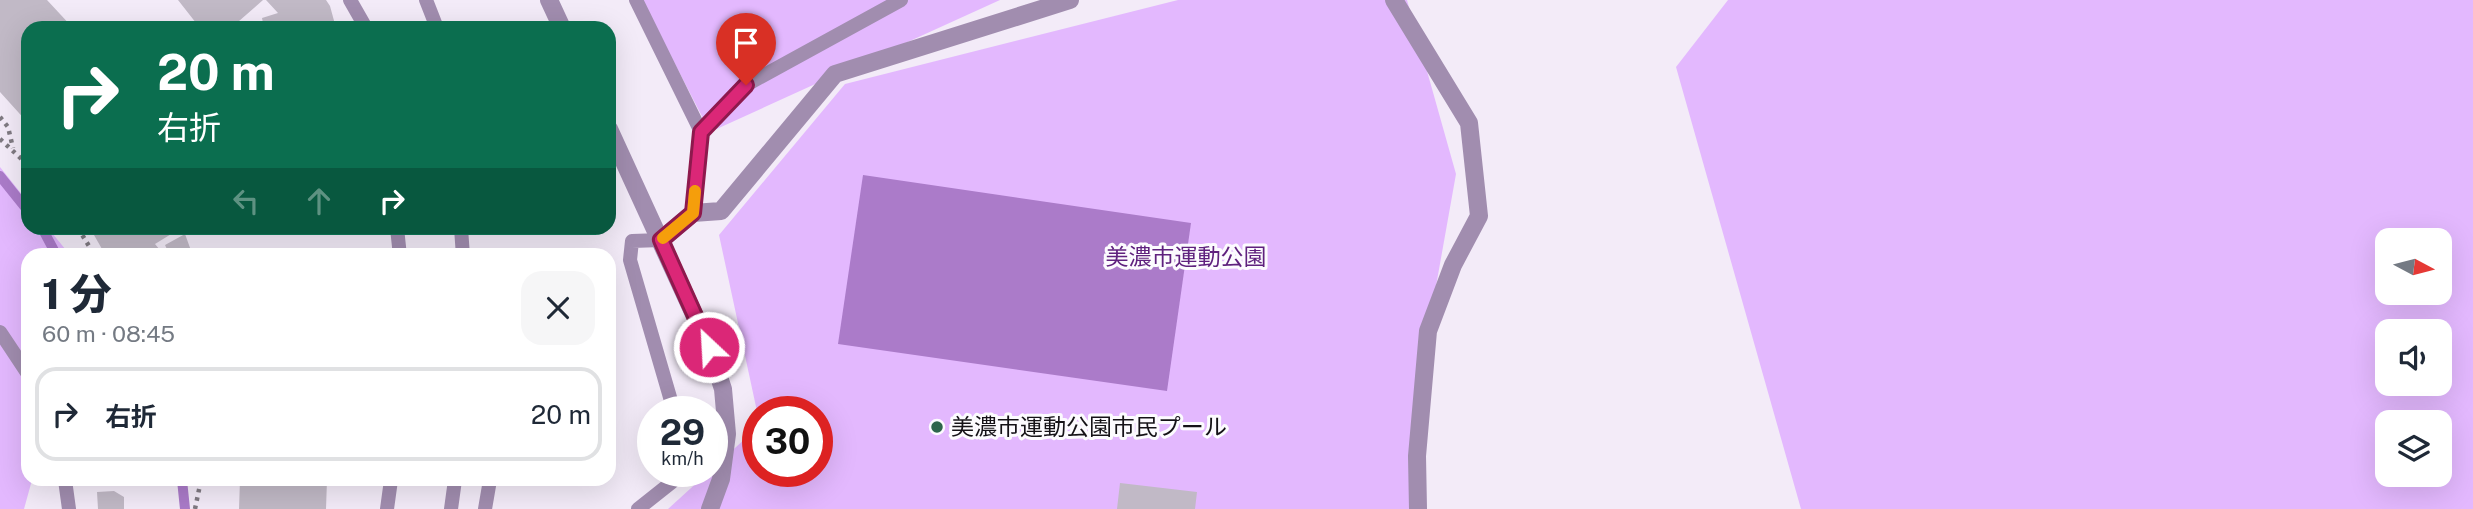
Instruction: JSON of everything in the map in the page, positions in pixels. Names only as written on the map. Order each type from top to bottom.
[{"type":"street","points":[[549,0],[559,21]]},
{"type":"street","points":[[661,240],[693,213],[721,211],[835,74],[1070,0]]},
{"type":"street","points":[[1394,0],[1469,123],[1479,216],[1453,265],[1427,331],[1417,456],[1418,509]]},
{"type":"street","points":[[616,143],[709,347],[723,389],[727,433],[721,480],[710,509]]},
{"type":"lane","points":[[350,0],[362,21]]},
{"type":"lane","points":[[426,0],[434,21]]},
{"type":"lane","points":[[636,0],[701,132],[693,213]]},
{"type":"lane","points":[[701,132],[746,85],[901,0]]},
{"type":"lane","points":[[661,240],[632,241],[630,260],[670,396]]},
{"type":"lane","points":[[0,332],[21,363]]},
{"type":"lane","points":[[66,486],[69,509]]},
{"type":"lane","points":[[387,509],[390,486]]},
{"type":"lane","points":[[451,509],[454,486]]},
{"type":"lane","points":[[485,509],[489,486]]},
{"type":"lane","points":[[638,509],[666,487]]},
{"type":"path","points":[[0,117],[8,127],[13,149]]},
{"type":"path","points":[[0,139],[21,158]]},
{"type":"path","points":[[195,509],[200,486]]},
{"type":"green space","points":[[642,0],[1000,0],[710,132]]},
{"type":"green space","name":"美濃市運動公園","points":[[1178,0],[1407,0],[1456,174],[1428,331],[1416,509],[668,509],[692,487],[728,487],[728,454],[742,442],[742,487],[833,487],[833,396],[754,396],[719,235],[845,84]]},
{"type":"green space","points":[[1728,0],[2473,0],[2473,509],[1801,509],[1676,67]]},
{"type":"green space","points":[[0,167],[21,193],[21,235],[54,235],[64,248],[21,248],[21,486],[30,486],[24,509],[0,509]]},
{"type":"shaded area","points":[[863,175],[1191,223],[1167,391],[838,344]]},
{"type":"building","points":[[0,0],[47,0],[66,21],[21,21],[21,115],[0,92]]},
{"type":"building","points":[[178,0],[263,0],[239,21],[194,21]]},
{"type":"building","points":[[266,0],[326,0],[334,21],[263,21],[262,18],[278,13]]},
{"type":"building","points":[[94,235],[170,235],[155,244],[158,248],[101,248]]},
{"type":"building","points":[[185,235],[190,248],[166,248],[165,245]]},
{"type":"building","points":[[1120,483],[1197,492],[1195,509],[1117,509]]},
{"type":"building","points":[[240,486],[327,486],[326,509],[239,509]]},
{"type":"building","points":[[114,491],[124,497],[124,509],[98,509],[97,492]]},
{"type":"waterway","points":[[0,176],[21,202]]},
{"type":"waterway","points":[[46,235],[53,248]]},
{"type":"waterway","points":[[183,486],[185,509]]},
{"type":"slow traffic","points":[[663,238],[693,213],[695,191]]},
{"type":"place","name":"美濃市運動公園市民プール","points":[[937,427]]},
{"type":"route","points":[[709,347],[661,240],[693,213],[701,132],[746,85]]}]
